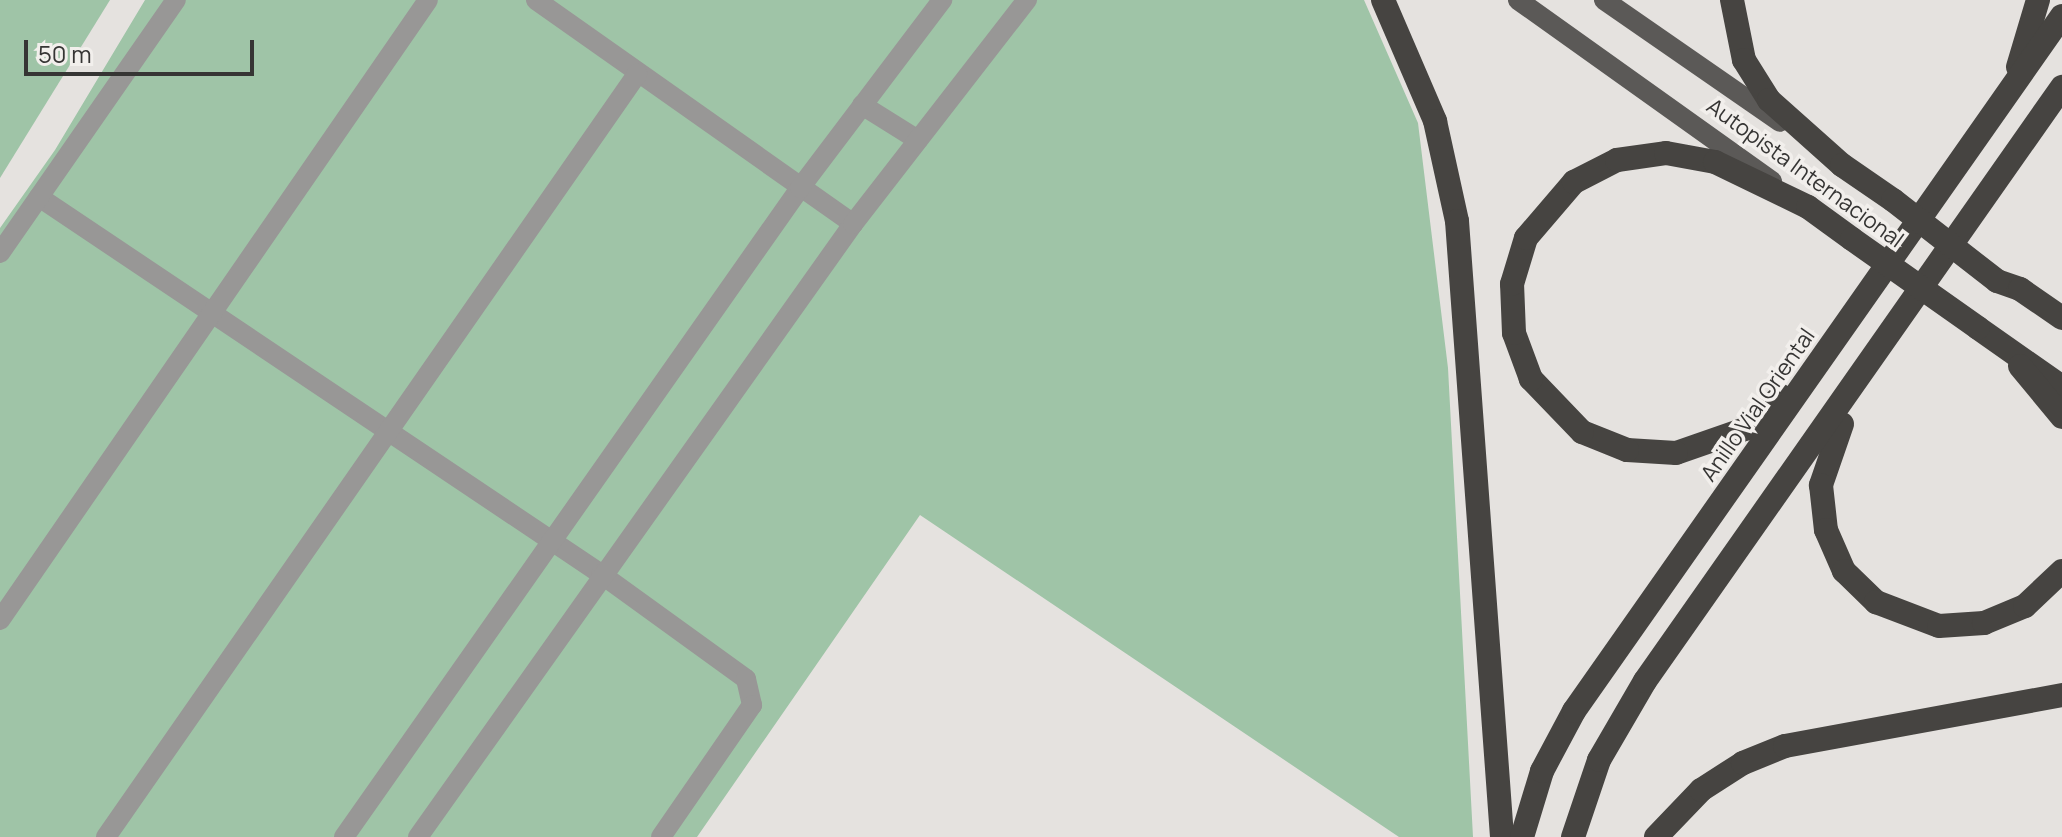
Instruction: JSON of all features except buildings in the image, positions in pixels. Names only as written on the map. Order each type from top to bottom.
[{"type":"highway","points":[[1383,0],[1435,121],[1457,221],[1502,837]]},
{"type":"highway","points":[[1732,0],[1737,39],[1755,81],[1785,116],[1842,165]]},
{"type":"highway","points":[[2012,87],[2038,0]]},
{"type":"highway","name":"Anillo Vial Oriental","points":[[1522,837],[1542,771],[1574,711],[2062,16]]},
{"type":"highway","points":[[1573,837],[1599,760],[1645,681],[2062,87]]},
{"type":"highway","points":[[2028,135],[2062,100]]},
{"type":"highway","points":[[1808,207],[1691,156],[1642,154],[1595,169],[1555,198],[1526,238],[1512,284],[1514,333],[1531,379],[1562,417],[1604,443],[1651,454],[1700,449],[1745,429],[1838,336]]},
{"type":"highway","name":"Autopista Internacional","points":[[1842,165],[2009,285],[2062,318]]},
{"type":"highway","name":"Autopista Internacional","points":[[1808,207],[2062,387]]},
{"type":"highway","points":[[2009,285],[2062,310]]},
{"type":"highway","points":[[2010,351],[2062,417]]},
{"type":"highway","points":[[1871,362],[1832,442],[1821,485],[1833,551],[1859,588],[1906,618],[1961,627],[2025,606],[2062,571]]},
{"type":"highway","points":[[1656,837],[1712,782],[1785,746],[2062,695]]},
{"type":"main road","name":"Autopista Internacional","points":[[1518,0],[1808,207]]},
{"type":"main road","name":"Autopista Internacional","points":[[1604,0],[1842,165]]},
{"type":"street","points":[[0,253],[176,0]]},
{"type":"street","points":[[0,620],[428,0]]},
{"type":"street","points":[[536,0],[853,224]]},
{"type":"street","points":[[344,837],[548,542],[800,188],[942,0]]},
{"type":"street","points":[[418,837],[601,574],[853,224],[1027,0]]},
{"type":"street","points":[[106,837],[637,74]]},
{"type":"street","points":[[862,105],[918,140]]},
{"type":"street","points":[[39,197],[548,542],[601,574],[746,679],[752,691],[752,705],[661,837]]},
{"type":"green space","points":[[0,0],[110,0],[0,178]]},
{"type":"green space","points":[[145,0],[1364,0],[1418,123],[1448,368],[1473,837],[1399,837],[920,515],[697,837],[0,837],[0,228],[55,150]]}]
